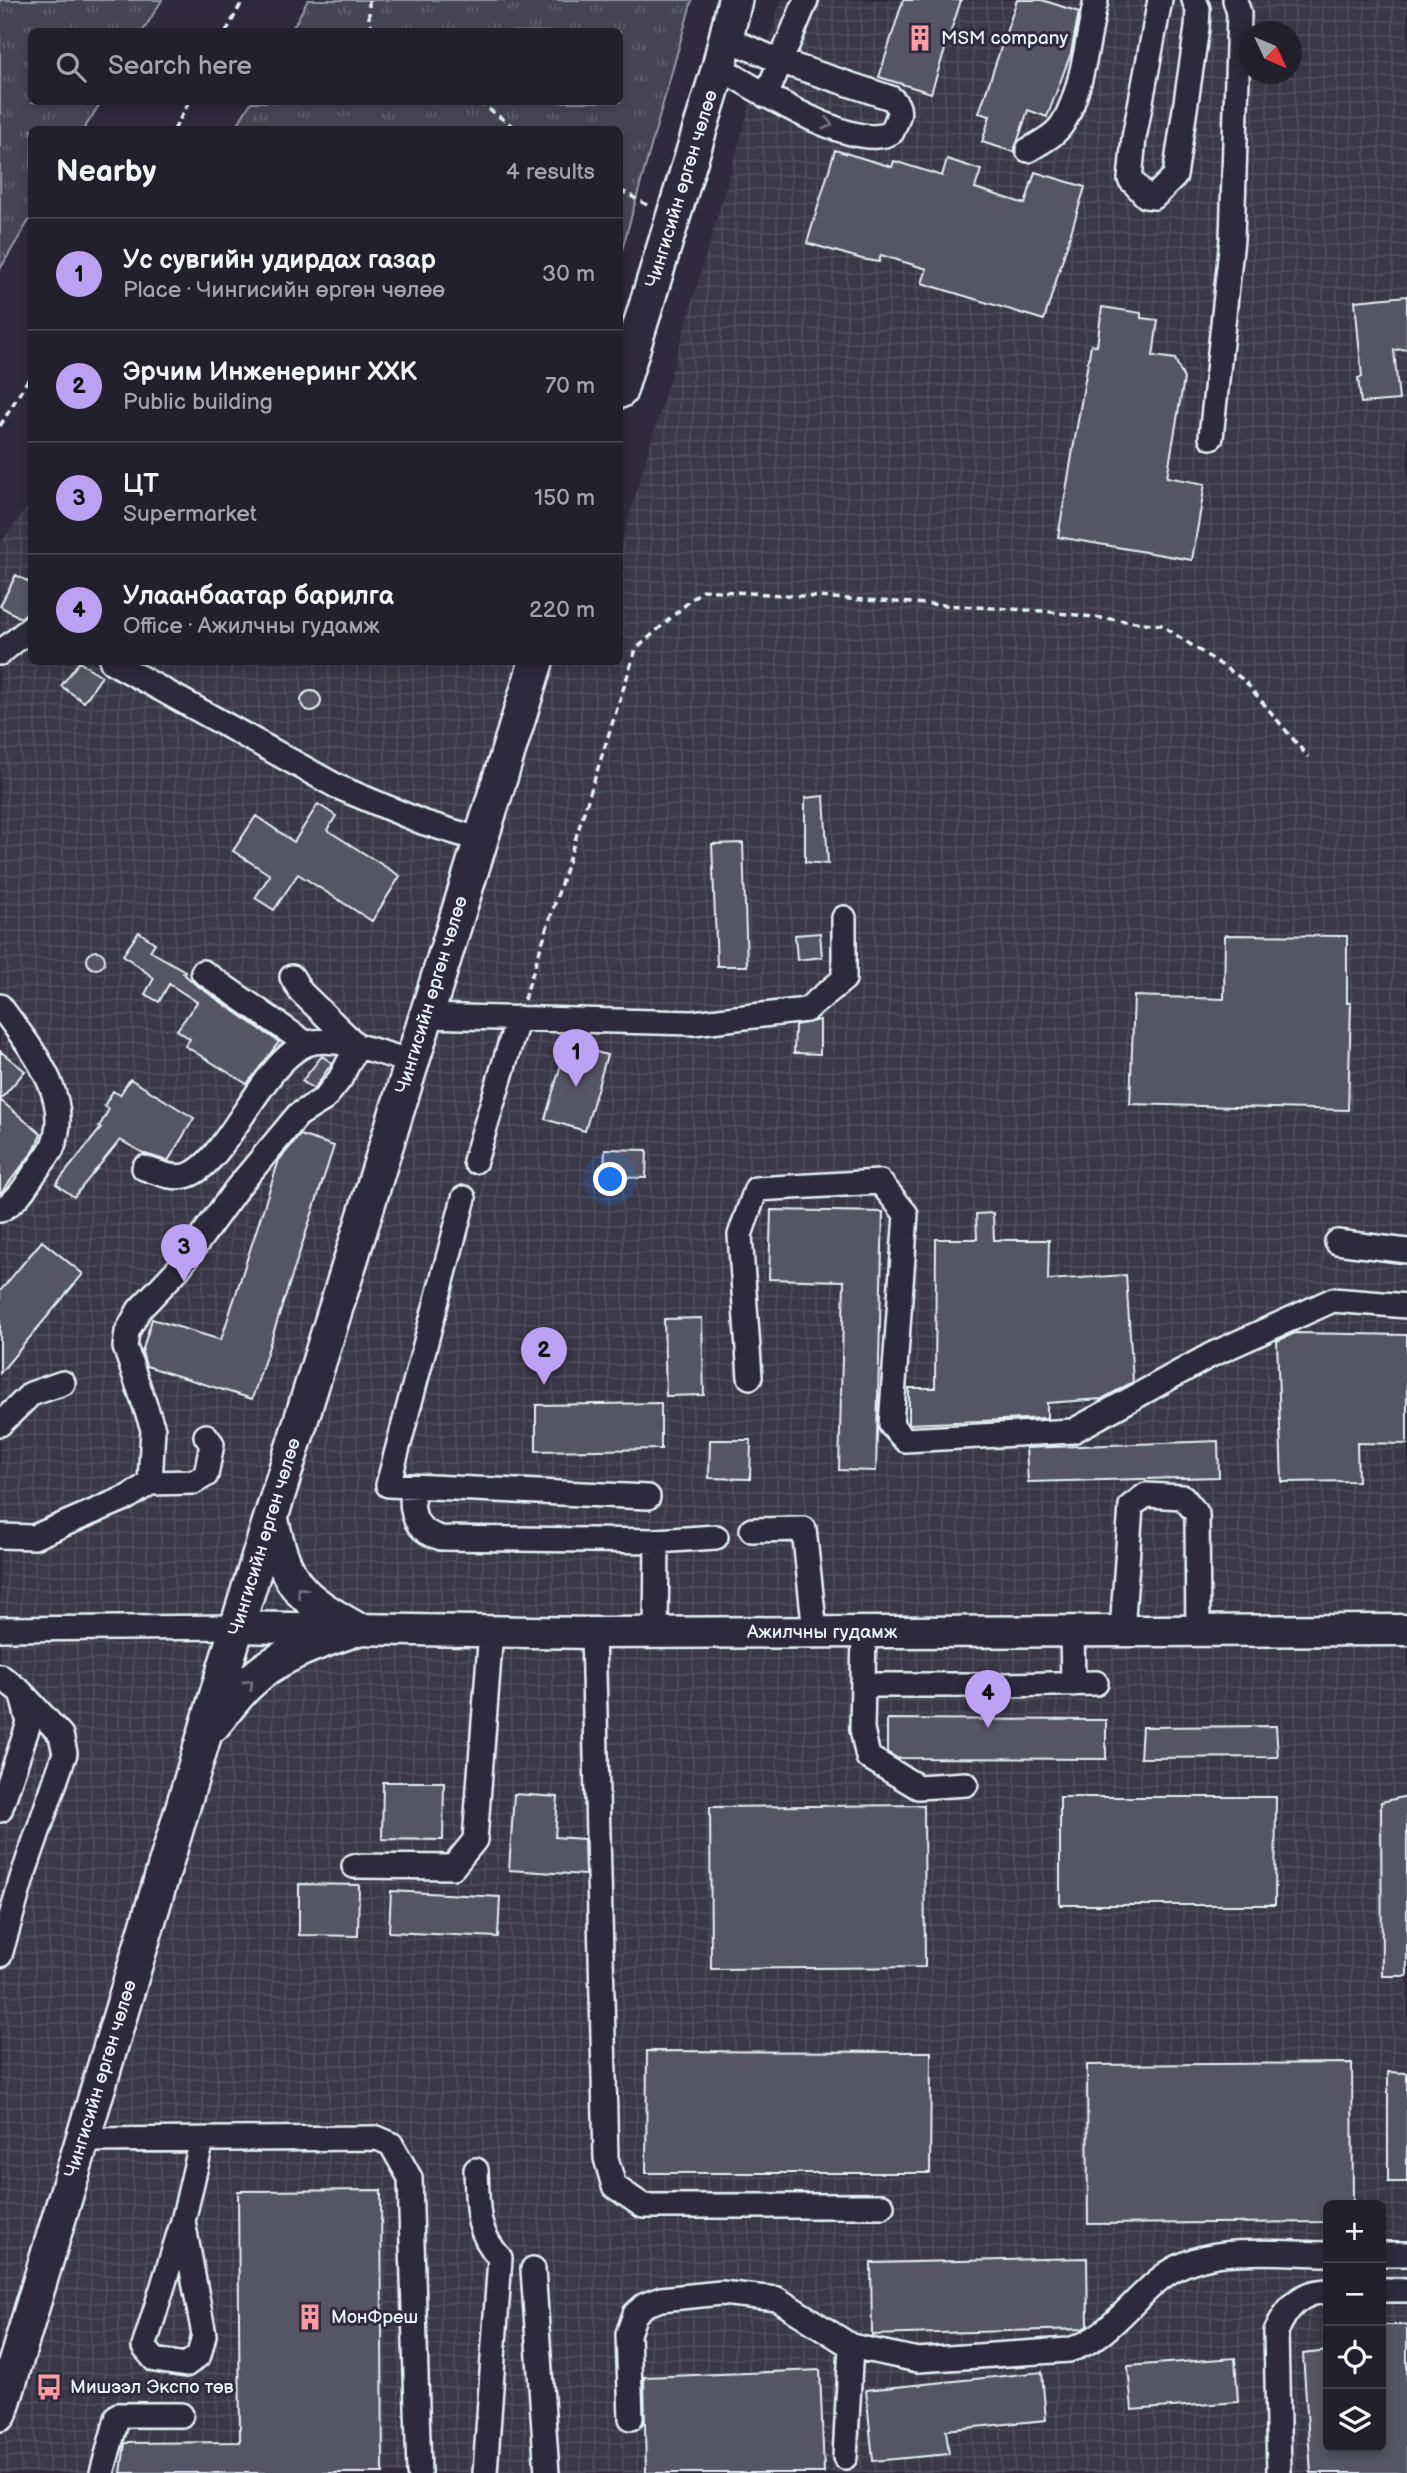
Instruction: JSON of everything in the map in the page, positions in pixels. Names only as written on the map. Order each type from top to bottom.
[{"type":"highway","name":"Чингисийн өргөн чөлөө","points":[[724,54],[735,0]]},
{"type":"highway","name":"Чингисийн өргөн чөлөө","points":[[623,381],[724,54],[746,0]]},
{"type":"highway","name":"Чингисийн өргөн чөлөө","points":[[0,2414],[237,1627],[535,665]]},
{"type":"highway","points":[[271,1517],[281,1559],[303,1595],[317,1607],[356,1629]]},
{"type":"highway","points":[[204,1736],[249,1682],[271,1665],[303,1648],[356,1629]]},
{"type":"main road","name":"Ажилчны гудамж","points":[[237,1627],[593,1633],[1407,1630]]},
{"type":"street","points":[[766,96],[806,0]]},
{"type":"street","points":[[1028,150],[1049,138],[1062,125],[1072,102],[1096,0]]},
{"type":"street","points":[[1160,0],[1134,138],[1130,180],[1146,196],[1154,197],[1175,176],[1197,28],[1198,9],[1194,0]]},
{"type":"street","points":[[1210,437],[1232,239],[1239,13],[1236,0]]},
{"type":"street","points":[[724,54],[782,62],[891,98],[898,105],[900,113],[892,132],[877,138],[800,116],[766,96],[724,54]]},
{"type":"street","points":[[0,653],[28,630]]},
{"type":"street","points":[[117,665],[338,787],[422,822],[481,840]]},
{"type":"street","points":[[425,1016],[693,1023],[806,1010],[844,979],[844,918]]},
{"type":"street","points":[[203,972],[307,1044],[357,1046],[411,1062]]},
{"type":"street","points":[[292,977],[302,992],[357,1046]]},
{"type":"street","points":[[0,1006],[41,1063],[53,1090],[57,1117],[52,1147],[13,1203],[0,1210]]},
{"type":"street","points":[[475,1161],[518,1018]]},
{"type":"street","points":[[144,1168],[172,1177],[184,1177],[196,1171],[221,1146],[285,1058],[307,1044]]},
{"type":"street","points":[[150,1483],[153,1429],[125,1347],[127,1332],[139,1310],[179,1268],[237,1188],[299,1115],[324,1099],[340,1079],[357,1046]]},
{"type":"street","points":[[750,1377],[740,1235],[756,1189],[880,1182],[906,1214],[891,1424],[905,1440],[1073,1431],[1211,1355],[1334,1300],[1407,1306]]},
{"type":"street","points":[[464,1198],[388,1485],[648,1497]]},
{"type":"street","points":[[1337,1242],[1407,1251]]},
{"type":"street","points":[[0,1424],[31,1394],[63,1383]]},
{"type":"street","points":[[0,1536],[34,1537],[128,1497],[150,1483],[194,1482],[206,1475],[212,1444],[206,1436]]},
{"type":"street","points":[[1122,1631],[1131,1506],[1146,1495],[1183,1497],[1197,1514],[1198,1631]]},
{"type":"street","points":[[412,1498],[414,1517],[420,1528],[441,1538],[657,1541],[716,1537]]},
{"type":"street","points":[[752,1530],[804,1529],[814,1632]]},
{"type":"street","points":[[656,1633],[657,1541]]},
{"type":"street","points":[[0,1629],[237,1627]]},
{"type":"street","points":[[354,1866],[453,1867],[475,1840],[491,1631]]},
{"type":"street","points":[[1072,1631],[1073,1684]]},
{"type":"street","points":[[864,1632],[862,1729],[868,1757],[918,1787],[966,1784]]},
{"type":"street","points":[[593,1633],[606,2158],[614,2186],[643,2206],[881,2206]]},
{"type":"street","points":[[0,1676],[21,1692],[61,1735],[65,1753],[22,1878],[0,1955]]},
{"type":"street","points":[[863,1685],[1096,1683]]},
{"type":"street","points":[[0,1810],[29,1723],[21,1692]]},
{"type":"street","points":[[82,2140],[377,2138],[391,2144],[410,2178],[419,2473]]},
{"type":"street","points":[[183,2221],[204,2335],[199,2355],[186,2365],[155,2360],[145,2347],[183,2221],[202,2140]]},
{"type":"street","points":[[476,2170],[479,2226],[487,2243],[500,2258],[485,2473]]},
{"type":"street","points":[[1386,2253],[1407,2253]]},
{"type":"street","points":[[631,2418],[628,2334],[635,2314],[645,2305],[661,2299],[721,2293],[757,2294],[777,2299],[851,2346],[918,2360],[1069,2350],[1089,2344],[1162,2277],[1199,2258],[1226,2254],[1323,2254]]},
{"type":"street","points":[[533,2269],[547,2473]]},
{"type":"street","points":[[1386,2290],[1407,2290]]},
{"type":"street","points":[[1279,2473],[1276,2332],[1285,2311],[1300,2298],[1323,2292]]},
{"type":"street","points":[[845,2457],[851,2346]]},
{"type":"street","points":[[102,2473],[118,2415],[181,2415]]},
{"type":"path","points":[[228,28],[243,0]]},
{"type":"path","points":[[369,0],[369,23],[376,28]]},
{"type":"path","points":[[176,126],[187,105]]},
{"type":"path","points":[[483,105],[512,126]]},
{"type":"path","points":[[623,192],[673,219]]},
{"type":"path","points":[[0,426],[28,380]]},
{"type":"path","points":[[518,1018],[636,649],[702,590],[1042,611],[1161,625],[1244,680],[1308,757]]},
{"type":"shaded area","points":[[781,0],[1407,0],[1407,2473],[0,2473],[0,544],[28,506],[28,665],[623,665],[623,537]]},
{"type":"green space","points":[[0,0],[162,0],[145,28],[28,28],[28,105],[99,105],[86,126],[28,126],[28,222],[0,269]]},
{"type":"green space","points":[[308,0],[692,0],[623,246],[623,126],[237,126],[249,105],[623,105],[623,28],[293,28]]},
{"type":"building","name":"MSM company","points":[[903,0],[961,0],[931,93],[879,77]]},
{"type":"building","name":"MSM company","points":[[1017,0],[1042,0],[1079,12],[1071,53],[1047,117],[1028,110],[1014,152],[982,142],[990,116],[979,113]]},
{"type":"building","points":[[835,150],[892,167],[894,161],[942,176],[947,159],[981,170],[975,188],[1025,204],[1035,172],[1085,187],[1044,320],[922,283],[927,269],[881,255],[879,262],[862,259],[807,243]]},
{"type":"building","points":[[1407,296],[1407,349],[1394,350],[1399,400],[1361,403],[1358,378],[1362,377],[1355,301]]},
{"type":"building","points":[[1102,307],[1141,313],[1141,318],[1158,320],[1153,356],[1175,359],[1184,379],[1167,477],[1205,484],[1192,560],[1058,537],[1091,345],[1097,346]]},
{"type":"building","points":[[16,575],[28,582],[28,611],[21,618],[0,606]]},
{"type":"building","points":[[77,665],[84,665],[102,676],[84,702],[61,686]]},
{"type":"building","points":[[311,691],[318,694],[321,701],[318,708],[311,711],[304,708],[301,701],[304,694]]},
{"type":"building","points":[[824,796],[828,864],[805,862],[805,798]]},
{"type":"building","points":[[318,804],[336,816],[327,830],[400,876],[372,921],[298,874],[274,910],[255,898],[270,875],[233,851],[256,816],[294,842]]},
{"type":"building","points":[[743,843],[747,966],[717,966],[712,844]]},
{"type":"building","points":[[139,932],[155,943],[150,951],[185,971],[183,973],[195,984],[279,1042],[247,1084],[185,1046],[190,1039],[177,1030],[197,1002],[169,984],[159,1002],[145,994],[154,978],[123,955]]},
{"type":"building","points":[[820,933],[822,957],[797,960],[795,935]]},
{"type":"building","points":[[1225,935],[1347,936],[1347,1003],[1351,1003],[1348,1110],[1130,1104],[1134,996],[1224,999]]},
{"type":"building","points":[[96,951],[102,954],[105,960],[102,966],[96,969],[90,966],[87,960],[90,954]]},
{"type":"building","points":[[820,1020],[820,1054],[794,1053],[795,1025]]},
{"type":"building","points":[[567,1044],[607,1055],[585,1131],[545,1119]]},
{"type":"building","points":[[0,1051],[25,1071],[0,1100]]},
{"type":"building","points":[[322,1056],[332,1063],[314,1089],[302,1081]]},
{"type":"building","points":[[130,1079],[194,1118],[168,1161],[145,1154],[120,1140],[74,1197],[56,1184],[101,1128],[99,1127],[109,1109],[104,1106],[113,1091],[120,1095]]},
{"type":"building","points":[[0,1100],[41,1134],[35,1149],[0,1194]]},
{"type":"building","points":[[300,1135],[334,1146],[252,1399],[146,1366],[142,1352],[152,1319],[221,1340],[279,1160]]},
{"type":"building","points":[[605,1149],[647,1150],[646,1178],[604,1177]]},
{"type":"building","points":[[771,1210],[883,1212],[876,1471],[839,1470],[844,1281],[769,1279]]},
{"type":"building","points":[[993,1213],[994,1240],[1049,1240],[1048,1280],[1126,1275],[1133,1382],[1102,1399],[1047,1403],[1047,1418],[909,1424],[909,1388],[935,1388],[936,1239],[977,1239],[976,1214]]},
{"type":"building","points":[[42,1241],[83,1274],[0,1373],[0,1291]]},
{"type":"building","points":[[702,1318],[704,1395],[666,1396],[664,1319]]},
{"type":"building","points":[[1295,1333],[1407,1335],[1407,1444],[1357,1443],[1358,1481],[1282,1482],[1277,1341]]},
{"type":"building","points":[[661,1403],[661,1449],[536,1451],[536,1405]]},
{"type":"building","points":[[710,1440],[751,1440],[750,1479],[709,1478]]},
{"type":"building","points":[[1218,1441],[1219,1477],[1028,1482],[1026,1448]]},
{"type":"building","points":[[887,1719],[1106,1720],[1106,1759],[897,1758],[887,1752]]},
{"type":"building","points":[[1276,1726],[1278,1757],[1140,1758],[1142,1727]]},
{"type":"building","points":[[383,1782],[444,1782],[443,1840],[382,1839]]},
{"type":"building","points":[[514,1794],[558,1797],[555,1837],[584,1839],[585,1875],[509,1870]]},
{"type":"building","points":[[1407,1796],[1407,1976],[1382,1976],[1381,1802]]},
{"type":"building","points":[[1060,1797],[1276,1797],[1275,1905],[1060,1905]]},
{"type":"building","points":[[924,1805],[925,1967],[711,1969],[710,1807]]},
{"type":"building","points":[[299,1884],[359,1885],[358,1936],[299,1935]]},
{"type":"building","points":[[391,1891],[500,1897],[498,1937],[389,1932]]},
{"type":"building","points":[[647,2051],[931,2052],[930,2173],[646,2173]]},
{"type":"building","points":[[1352,2063],[1353,2200],[1323,2200],[1323,2222],[1088,2224],[1087,2065]]},
{"type":"building","points":[[1388,2072],[1407,2073],[1407,2182],[1388,2182]]},
{"type":"building","name":"МонФреш","points":[[381,2190],[383,2473],[121,2473],[125,2443],[240,2442],[238,2191]]},
{"type":"building","points":[[1087,2258],[1088,2326],[1082,2329],[872,2335],[871,2263]]},
{"type":"building","points":[[1386,2325],[1407,2325],[1407,2473],[1311,2473],[1303,2354],[1323,2352],[1323,2452],[1386,2452]]},
{"type":"building","points":[[1235,2358],[1238,2402],[1132,2410],[1128,2366]]},
{"type":"building","points":[[820,2370],[824,2473],[646,2473],[644,2377]]},
{"type":"building","points":[[1042,2372],[1046,2420],[946,2430],[949,2454],[873,2461],[866,2390]]},
{"type":"place","name":"MSM company","points":[[920,38]]},
{"type":"place","name":"Ус сувгийн удирдах газар","points":[[576,1087]]},
{"type":"place","name":"ЦТ","points":[[184,1282]]},
{"type":"place","name":"Эрчим Инженеринг ХХК","points":[[544,1385]]},
{"type":"place","name":"Улаанбаатар барилга","points":[[988,1728]]},
{"type":"place","name":"МонФреш","points":[[310,2317]]},
{"type":"place","name":"Мишээл Экспо төв","points":[[49,2387]]}]
